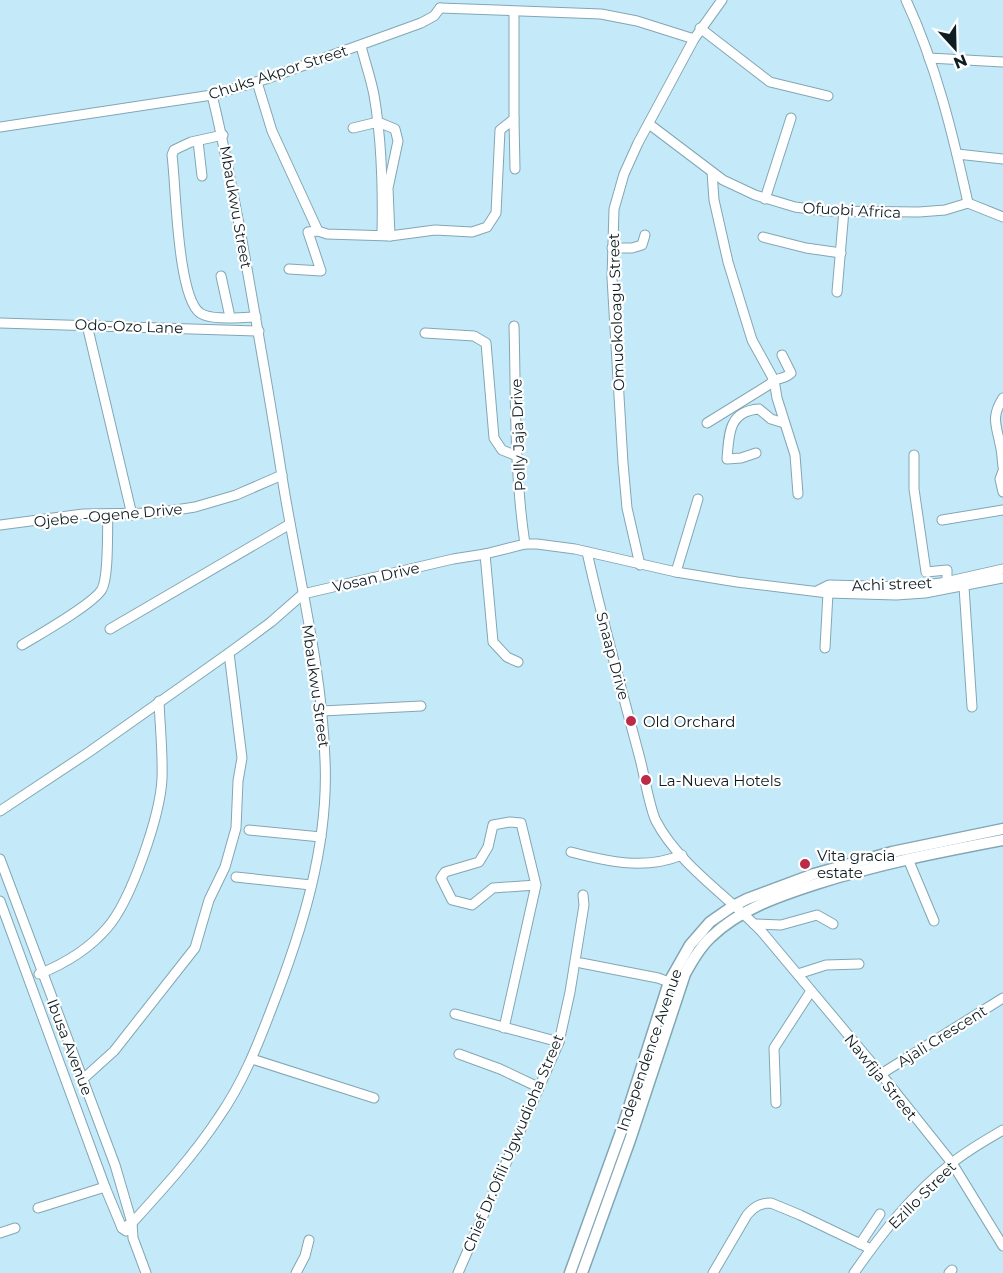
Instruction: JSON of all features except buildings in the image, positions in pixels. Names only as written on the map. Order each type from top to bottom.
[{"type":"main road","name":"Independence Avenue","points":[[570,1273],[618,1140],[669,982],[690,945],[710,922],[734,906],[774,888],[814,874],[1003,829]]},
{"type":"main road","name":"Independence Avenue","points":[[582,1273],[630,1140],[685,974],[698,952],[712,936],[744,913],[792,892],[893,857],[908,859],[1003,840]]},
{"type":"street","points":[[565,0],[566,11]]},
{"type":"street","name":"Omuokoloagu Street","points":[[640,566],[627,508],[623,463],[612,278],[614,209],[624,174],[649,124],[700,28],[722,0]]},
{"type":"street","points":[[906,0],[929,58],[957,154],[968,204],[1003,217]]},
{"type":"street","points":[[439,4],[514,12],[566,11],[618,17],[674,31],[694,39]]},
{"type":"street","name":"Chuks Akpor Street","points":[[0,127],[212,95],[257,82],[422,23],[434,16],[439,4]]},
{"type":"street","points":[[514,12],[515,169]]},
{"type":"street","points":[[700,28],[770,81],[828,96]]},
{"type":"street","points":[[361,46],[374,93],[378,122],[386,235]]},
{"type":"street","points":[[929,58],[1003,62]]},
{"type":"street","points":[[257,82],[272,131],[318,231]]},
{"type":"street","name":"Mbaukwu Street","points":[[122,1228],[132,1223],[188,1160],[220,1116],[252,1059],[281,984],[305,911],[321,837],[325,803],[326,769],[322,711],[259,331],[223,135],[212,95]]},
{"type":"street","points":[[765,199],[791,118]]},
{"type":"street","points":[[289,269],[321,271],[308,232],[318,231],[337,235],[386,235],[435,230],[471,232],[487,227],[496,213],[500,130],[514,119]]},
{"type":"street","points":[[353,128],[378,122],[394,129],[398,141],[388,188],[386,235]]},
{"type":"street","name":"Ofuobi Africa","points":[[649,124],[712,172],[744,191],[765,199],[805,209],[919,212],[945,210],[968,204]]},
{"type":"street","points":[[223,135],[177,147],[172,154],[180,249],[194,307],[210,317],[256,317]]},
{"type":"street","points":[[198,141],[202,176]]},
{"type":"street","points":[[957,154],[1003,159]]},
{"type":"street","points":[[712,172],[714,200],[728,262],[752,340],[774,380],[784,423],[795,455],[798,494]]},
{"type":"street","points":[[837,292],[844,210]]},
{"type":"street","points":[[612,248],[632,248],[642,245],[645,235]]},
{"type":"street","points":[[763,237],[806,248],[841,253]]},
{"type":"street","points":[[221,276],[230,317]]},
{"type":"street","name":"Odo-Ozo Lane","points":[[0,323],[259,331]]},
{"type":"street","points":[[87,325],[132,515]]},
{"type":"street","name":"Polly Jaja Drive","points":[[514,326],[517,456],[525,544]]},
{"type":"street","points":[[425,333],[474,336],[486,343],[494,438],[502,450],[517,456]]},
{"type":"street","points":[[707,423],[774,380],[791,374],[782,356]]},
{"type":"street","points":[[1003,398],[997,408],[995,427],[1000,443],[1003,469],[1000,479],[1003,492]]},
{"type":"street","points":[[756,453],[741,458],[727,459],[729,434],[736,417],[749,410],[759,409],[771,419],[784,423]]},
{"type":"street","points":[[914,455],[914,489],[926,572],[947,570],[947,581]]},
{"type":"street","name":"Ojebe -Ogene Drive","points":[[0,525],[83,514],[156,513],[206,505],[282,475]]},
{"type":"street","points":[[676,572],[698,499]]},
{"type":"street","points":[[942,520],[1003,510]]},
{"type":"street","points":[[21,645],[87,603],[102,590],[107,572],[108,514]]},
{"type":"street","points":[[110,629],[290,524]]},
{"type":"street","name":"Vosan Drive","points":[[0,811],[89,752],[229,653],[271,622],[303,594],[525,544],[587,552],[640,566],[737,582],[816,591]]},
{"type":"street","name":"Snaap Drive","points":[[587,552],[654,818],[682,855],[744,913]]},
{"type":"street","points":[[485,554],[493,642],[507,657],[518,662]]},
{"type":"street","name":"Achi street","points":[[816,591],[829,585],[904,587],[1003,569]]},
{"type":"street","name":"Achi street","points":[[816,591],[905,595],[964,587],[1003,578]]},
{"type":"street","points":[[964,587],[972,707]]},
{"type":"street","points":[[825,648],[828,593]]},
{"type":"street","points":[[83,1079],[114,1051],[195,948],[209,900],[225,867],[236,828],[238,781],[242,758],[229,653]]},
{"type":"street","points":[[29,978],[83,950],[111,923],[122,906],[153,826],[160,795],[162,759],[159,701]]},
{"type":"street","points":[[322,711],[421,706]]},
{"type":"street","points":[[504,1028],[536,885],[521,823],[493,825],[488,847],[479,862],[445,872],[441,878],[452,900],[472,904],[493,888],[536,885]]},
{"type":"street","points":[[249,830],[321,837]]},
{"type":"street","points":[[572,852],[617,863],[663,862],[682,855]]},
{"type":"street","name":"Ibusa Avenue","points":[[0,859],[115,1165],[132,1223],[133,1238],[146,1273]]},
{"type":"street","points":[[908,859],[934,921]]},
{"type":"street","points":[[236,877],[311,885]]},
{"type":"street","name":"Chief Dr.Ofili Ugwudioha Street","points":[[458,1273],[559,1042],[570,992],[583,900]]},
{"type":"street","name":"Ibusa Avenue","points":[[0,901],[105,1187],[122,1228],[133,1238]]},
{"type":"street","name":"Nawfija Street","points":[[744,913],[798,974],[952,1163],[1003,1246]]},
{"type":"street","points":[[754,924],[781,925],[817,915],[833,924]]},
{"type":"street","points":[[581,963],[669,982]]},
{"type":"street","points":[[798,974],[826,965],[859,964]]},
{"type":"street","points":[[776,1102],[774,1048],[811,991]]},
{"type":"street","name":"Ajali Crescent","points":[[881,1074],[1003,998]]},
{"type":"street","points":[[455,1014],[559,1042]]},
{"type":"street","points":[[459,1054],[500,1069],[538,1087]]},
{"type":"street","points":[[252,1059],[374,1098]]},
{"type":"street","name":"Ezillo Street","points":[[854,1273],[902,1210],[952,1163],[1003,1130]]},
{"type":"street","points":[[38,1208],[105,1187]]},
{"type":"street","points":[[713,1273],[747,1215],[753,1208],[766,1203],[800,1215],[871,1249]]},
{"type":"street","points":[[860,1244],[880,1214]]},
{"type":"street","points":[[0,1233],[15,1228]]},
{"type":"street","points":[[296,1273],[305,1256],[309,1240]]},
{"type":"place","name":"Old Orchard","points":[[631,721]]},
{"type":"place","name":"La-Nueva Hotels","points":[[646,780]]},
{"type":"place","name":"Vita gracia estate","points":[[805,864]]}]
